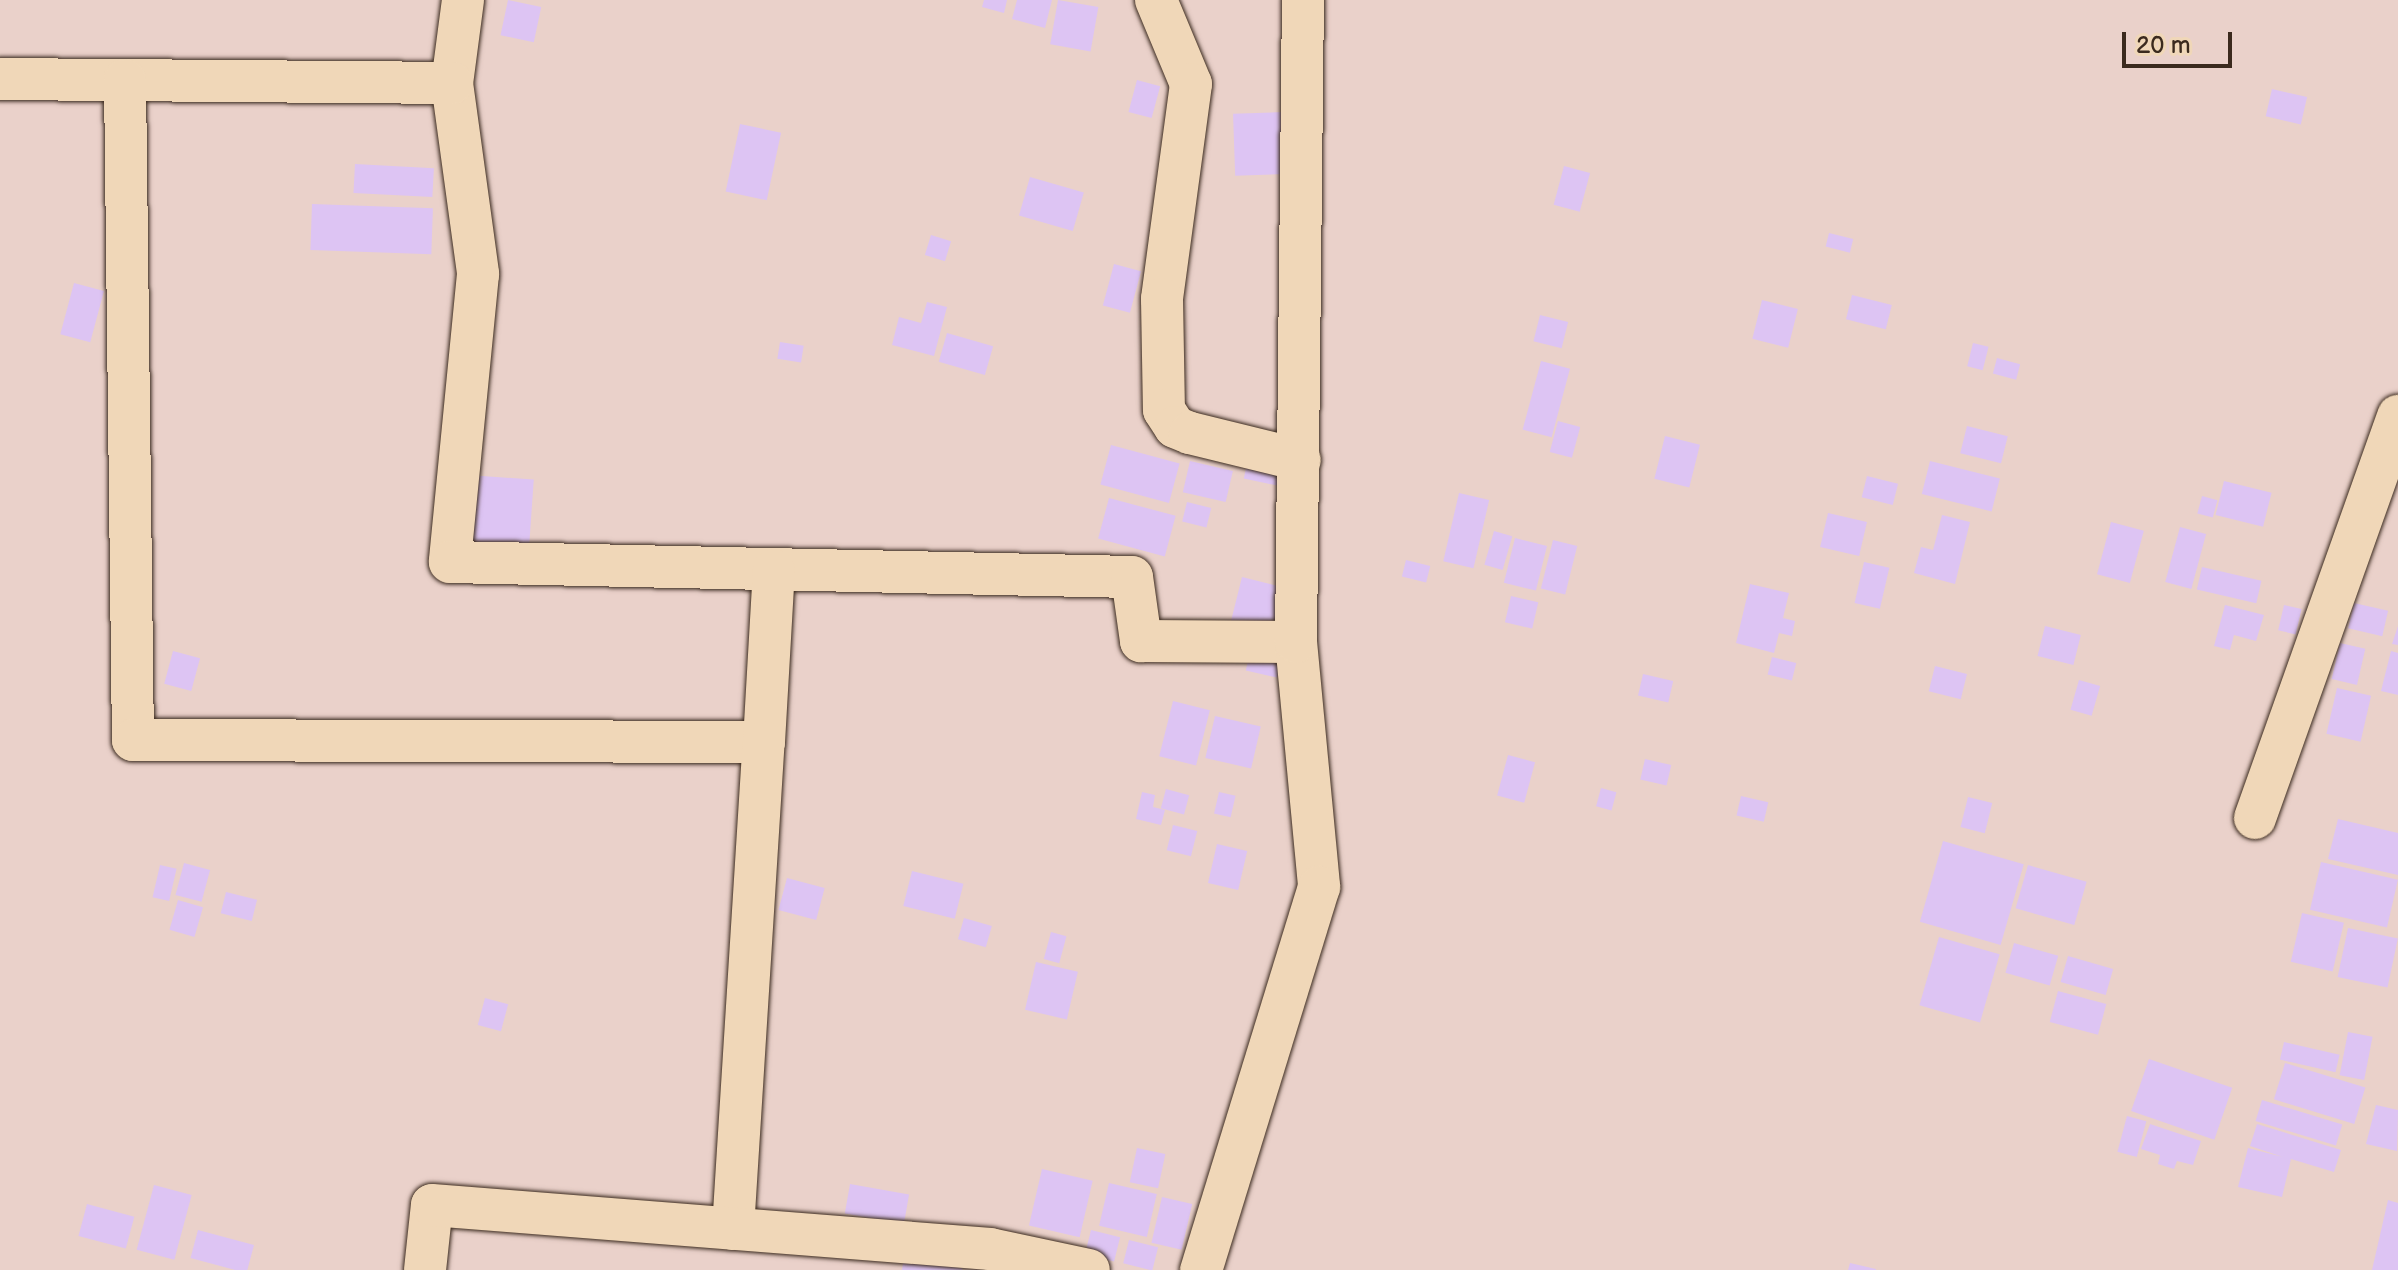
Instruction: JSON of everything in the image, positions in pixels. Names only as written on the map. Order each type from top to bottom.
[{"type":"street","points":[[463,0],[452,83],[478,274],[450,562],[1132,577],[1141,641],[1296,642]]},
{"type":"street","points":[[1156,0],[1191,84],[1162,299],[1164,410],[1175,427],[1190,433],[1300,460]]},
{"type":"street","points":[[1201,1270],[1319,887],[1296,642],[1303,0]]},
{"type":"street","points":[[0,79],[452,83]]},
{"type":"street","points":[[125,80],[133,740],[764,742]]},
{"type":"street","points":[[2255,818],[2398,416]]},
{"type":"street","points":[[733,1229],[774,570]]},
{"type":"street","points":[[425,1270],[432,1205],[990,1249],[1089,1270]]},
{"type":"building","points":[[508,0],[541,7],[534,42],[501,35]]},
{"type":"building","points":[[984,0],[1007,0],[1004,13],[982,7]]},
{"type":"building","points":[[1017,0],[1052,0],[1045,28],[1012,19]]},
{"type":"building","points":[[1058,0],[1098,7],[1091,51],[1050,44]]},
{"type":"building","points":[[1137,80],[1160,86],[1152,118],[1128,112]]},
{"type":"building","points":[[2272,89],[2307,97],[2301,124],[2266,116]]},
{"type":"building","points":[[1284,112],[1286,174],[1235,176],[1233,114]]},
{"type":"building","points":[[740,124],[781,133],[767,200],[726,191]]},
{"type":"building","points":[[355,164],[434,168],[432,197],[353,193]]},
{"type":"building","points":[[1564,166],[1590,173],[1580,212],[1554,205]]},
{"type":"building","points":[[1030,177],[1084,192],[1073,231],[1019,215]]},
{"type":"building","points":[[312,204],[433,208],[431,254],[310,250]]},
{"type":"building","points":[[1829,233],[1853,239],[1850,253],[1826,247]]},
{"type":"building","points":[[931,235],[951,241],[945,261],[925,255]]},
{"type":"building","points":[[1114,264],[1141,271],[1130,313],[1103,306]]},
{"type":"building","points":[[74,283],[104,291],[90,342],[60,334]]},
{"type":"building","points":[[1852,295],[1892,305],[1886,329],[1846,319]]},
{"type":"building","points":[[1762,300],[1798,309],[1788,348],[1752,339]]},
{"type":"building","points":[[927,302],[947,307],[934,356],[892,345],[899,317],[921,323]]},
{"type":"building","points":[[1540,315],[1568,322],[1562,348],[1533,341]]},
{"type":"building","points":[[947,333],[993,346],[985,375],[939,362]]},
{"type":"building","points":[[780,342],[804,346],[801,363],[777,359]]},
{"type":"building","points":[[1973,343],[1989,347],[1983,370],[1967,366]]},
{"type":"building","points":[[1997,358],[2020,364],[2016,380],[1993,373]]},
{"type":"building","points":[[1541,361],[1570,369],[1552,437],[1523,430]]},
{"type":"building","points":[[1558,421],[1580,427],[1572,458],[1550,452]]},
{"type":"building","points":[[1967,426],[2008,436],[2001,463],[1960,453]]},
{"type":"building","points":[[1665,436],[1700,445],[1689,487],[1654,479]]},
{"type":"building","points":[[1111,445],[1180,463],[1169,503],[1100,485]]},
{"type":"building","points":[[1249,454],[1286,462],[1281,486],[1244,478]]},
{"type":"building","points":[[1190,461],[1233,471],[1226,502],[1183,492]]},
{"type":"building","points":[[1930,461],[2000,478],[1992,511],[1922,494]]},
{"type":"building","points":[[440,473],[534,480],[529,548],[435,542]]},
{"type":"building","points":[[1867,476],[1898,484],[1893,505],[1862,497]]},
{"type":"building","points":[[2224,481],[2272,493],[2263,527],[2216,515]]},
{"type":"building","points":[[1459,493],[1489,500],[1473,568],[1443,561]]},
{"type":"building","points":[[2202,496],[2217,500],[2213,518],[2197,513]]},
{"type":"building","points":[[1109,498],[1176,516],[1165,556],[1098,539]]},
{"type":"building","points":[[1187,502],[1211,508],[1206,527],[1182,521]]},
{"type":"building","points":[[1828,513],[1867,522],[1859,556],[1820,547]]},
{"type":"building","points":[[1942,515],[1970,522],[1955,584],[1914,573],[1921,547],[1933,550]]},
{"type":"building","points":[[2111,522],[2144,531],[2130,583],[2097,574]]},
{"type":"building","points":[[2180,527],[2206,534],[2191,589],[2165,582]]},
{"type":"building","points":[[1494,531],[1512,536],[1503,570],[1484,565]]},
{"type":"building","points":[[1515,538],[1547,546],[1536,591],[1504,583]]},
{"type":"building","points":[[1553,540],[1577,546],[1565,595],[1541,589]]},
{"type":"building","points":[[1406,560],[1430,566],[1426,583],[1402,576]]},
{"type":"building","points":[[1864,562],[1889,568],[1880,609],[1855,603]]},
{"type":"building","points":[[2202,567],[2261,581],[2256,603],[2197,589]]},
{"type":"building","points":[[1242,577],[1283,587],[1271,635],[1230,625]]},
{"type":"building","points":[[1750,584],[1789,593],[1783,618],[1795,621],[1792,636],[1779,633],[1774,653],[1736,643]]},
{"type":"building","points":[[1511,596],[1538,602],[1532,629],[1505,622]]},
{"type":"building","points":[[2354,603],[2388,611],[2382,636],[2348,628]]},
{"type":"building","points":[[2225,605],[2264,615],[2256,641],[2234,635],[2230,650],[2214,646]]},
{"type":"building","points":[[2284,605],[2302,609],[2296,634],[2278,630]]},
{"type":"building","points":[[2045,626],[2081,635],[2073,665],[2038,656]]},
{"type":"building","points":[[2398,626],[2398,645],[2392,644]]},
{"type":"building","points":[[2340,643],[2365,649],[2357,685],[2332,679]]},
{"type":"building","points":[[1251,648],[1282,655],[1277,678],[1246,670]]},
{"type":"building","points":[[173,651],[200,658],[191,691],[164,684]]},
{"type":"building","points":[[2391,651],[2398,653],[2398,695],[2381,691]]},
{"type":"building","points":[[1772,657],[1796,663],[1792,681],[1768,674]]},
{"type":"building","points":[[1935,666],[1967,674],[1961,699],[1929,691]]},
{"type":"building","points":[[1643,674],[1673,681],[1668,702],[1638,695]]},
{"type":"building","points":[[2079,680],[2100,686],[2092,716],[2070,710]]},
{"type":"building","points":[[2337,688],[2371,696],[2361,742],[2326,734]]},
{"type":"building","points":[[1173,701],[1210,710],[1196,765],[1159,756]]},
{"type":"building","points":[[1215,716],[1261,727],[1251,768],[1205,758]]},
{"type":"building","points":[[1508,755],[1535,762],[1524,803],[1497,796]]},
{"type":"building","points":[[1645,759],[1671,765],[1667,786],[1640,779]]},
{"type":"building","points":[[1601,788],[1616,792],[1612,810],[1596,806]]},
{"type":"building","points":[[1166,789],[1189,795],[1184,815],[1161,808]]},
{"type":"building","points":[[1142,792],[1155,795],[1153,807],[1165,810],[1161,825],[1136,819]]},
{"type":"building","points":[[1219,792],[1236,796],[1231,817],[1214,813]]},
{"type":"building","points":[[1741,796],[1768,802],[1764,822],[1737,815]]},
{"type":"building","points":[[1968,797],[1992,803],[1985,833],[1961,827]]},
{"type":"building","points":[[2338,819],[2398,833],[2398,875],[2328,859]]},
{"type":"building","points":[[1173,825],[1197,831],[1191,856],[1167,850]]},
{"type":"building","points":[[1943,841],[2024,864],[2001,945],[1920,922]]},
{"type":"building","points":[[1217,844],[1247,851],[1238,890],[1208,883]]},
{"type":"building","points":[[2321,862],[2398,880],[2387,928],[2310,910]]},
{"type":"building","points":[[184,863],[210,870],[202,902],[175,895]]},
{"type":"building","points":[[160,865],[177,869],[169,901],[153,897]]},
{"type":"building","points":[[2028,865],[2087,882],[2074,925],[2016,908]]},
{"type":"building","points":[[912,871],[963,884],[955,919],[903,906]]},
{"type":"building","points":[[787,878],[825,888],[816,920],[778,910]]},
{"type":"building","points":[[226,892],[257,900],[252,921],[221,913]]},
{"type":"building","points":[[178,900],[203,907],[194,937],[169,930]]},
{"type":"building","points":[[2302,913],[2344,923],[2333,971],[2291,962]]},
{"type":"building","points":[[964,918],[992,926],[986,947],[958,939]]},
{"type":"building","points":[[2348,928],[2398,939],[2387,988],[2338,977]]},
{"type":"building","points":[[1051,932],[1066,936],[1059,963],[1044,959]]},
{"type":"building","points":[[1939,937],[2000,954],[1980,1023],[1919,1005]]},
{"type":"building","points":[[2014,943],[2058,956],[2050,985],[2005,973]]},
{"type":"building","points":[[2068,956],[2113,969],[2106,995],[2061,982]]},
{"type":"building","points":[[1036,962],[1078,972],[1067,1019],[1025,1010]]},
{"type":"building","points":[[2058,991],[2106,1004],[2098,1035],[2050,1022]]},
{"type":"building","points":[[485,998],[508,1004],[501,1031],[478,1025]]},
{"type":"building","points":[[2348,1032],[2373,1037],[2364,1080],[2340,1075]]},
{"type":"building","points":[[2284,1042],[2340,1055],[2335,1072],[2280,1060]]},
{"type":"building","points":[[2149,1059],[2232,1088],[2214,1140],[2131,1111]]},
{"type":"building","points":[[2285,1063],[2365,1088],[2354,1124],[2274,1099]]},
{"type":"building","points":[[2262,1100],[2342,1125],[2336,1146],[2256,1121]]},
{"type":"building","points":[[2376,1105],[2398,1110],[2397,1151],[2366,1144]]},
{"type":"building","points":[[2127,1116],[2146,1121],[2137,1157],[2117,1152]]},
{"type":"building","points":[[2150,1124],[2201,1141],[2193,1165],[2177,1161],[2174,1169],[2158,1164],[2160,1155],[2141,1149]]},
{"type":"building","points":[[2257,1124],[2341,1150],[2334,1172],[2291,1159],[2282,1197],[2238,1187],[2248,1148],[2283,1157],[2250,1146]]},
{"type":"building","points":[[1137,1148],[1165,1154],[1158,1188],[1130,1182]]},
{"type":"building","points":[[1042,1169],[1093,1181],[1080,1237],[1029,1226]]},
{"type":"building","points":[[1109,1183],[1157,1194],[1147,1237],[1099,1226]]},
{"type":"building","points":[[850,1184],[909,1194],[904,1224],[845,1214]]},
{"type":"building","points":[[154,1185],[192,1195],[174,1260],[137,1250]]},
{"type":"building","points":[[1162,1197],[1192,1204],[1182,1250],[1151,1243]]},
{"type":"building","points":[[2388,1200],[2398,1203],[2398,1270],[2372,1270]]},
{"type":"building","points":[[87,1204],[134,1217],[126,1249],[78,1236]]},
{"type":"building","points":[[198,1230],[254,1245],[247,1270],[235,1270],[190,1258]]},
{"type":"building","points":[[1091,1230],[1120,1237],[1114,1262],[1085,1254]]},
{"type":"building","points":[[1129,1240],[1158,1247],[1152,1270],[1123,1263]]},
{"type":"building","points":[[904,1256],[963,1265],[962,1270],[902,1270]]},
{"type":"building","points":[[1850,1263],[1876,1269],[1876,1270],[1848,1270]]}]
